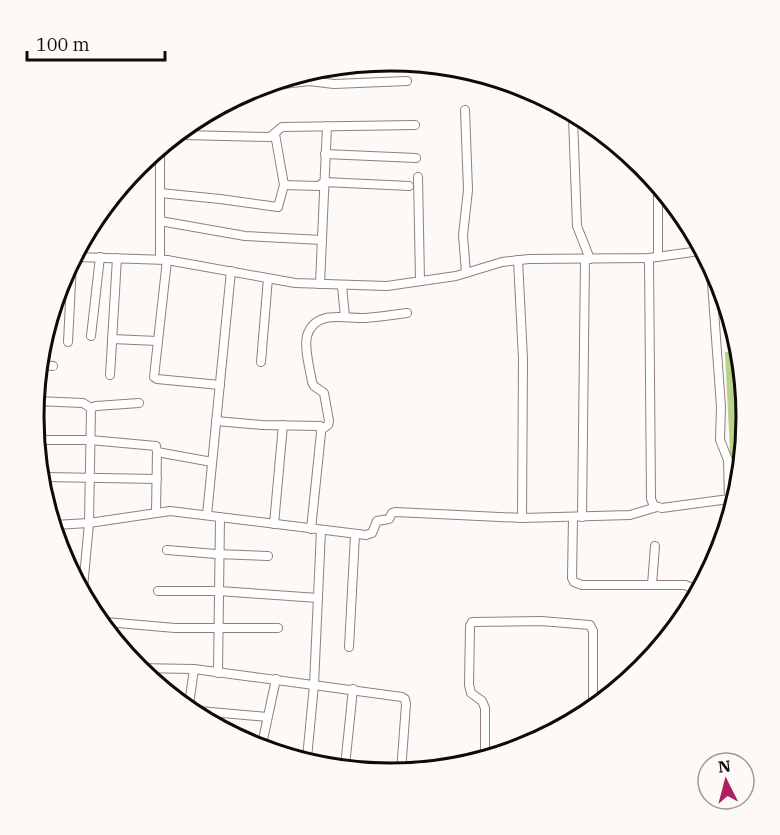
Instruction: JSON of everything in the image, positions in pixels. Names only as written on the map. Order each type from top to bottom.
[{"type":"street","points":[[314,80],[334,84],[407,81]]},
{"type":"street","points":[[465,110],[468,190],[463,235],[466,273]]},
{"type":"street","points":[[573,123],[577,226],[587,259],[582,517]]},
{"type":"street","points":[[189,135],[270,137],[282,127],[415,124]]},
{"type":"street","points":[[320,284],[327,126]]},
{"type":"street","points":[[160,193],[278,207],[284,185],[275,134]]},
{"type":"street","points":[[325,154],[416,158]]},
{"type":"street","points":[[160,159],[160,221],[163,259],[153,373],[155,379],[220,385]]},
{"type":"street","points":[[418,177],[420,281]]},
{"type":"street","points":[[284,185],[319,186],[324,182],[409,186]]},
{"type":"street","points":[[658,198],[658,257]]},
{"type":"street","points":[[160,221],[245,236],[322,240]]},
{"type":"street","points":[[83,257],[163,259],[295,283],[387,286],[466,273],[502,261],[650,258],[694,252]]},
{"type":"street","points":[[92,336],[100,257]]},
{"type":"street","points":[[110,375],[117,258]]},
{"type":"street","points":[[650,258],[651,498],[654,506],[657,507]]},
{"type":"street","points":[[518,260],[523,359],[522,518]]},
{"type":"street","points":[[207,515],[231,271]]},
{"type":"street","points":[[261,362],[268,278]]},
{"type":"street","points":[[68,342],[71,283]]},
{"type":"street","points":[[342,285],[345,317]]},
{"type":"street","points":[[713,292],[721,407],[720,440],[728,456],[729,488]]},
{"type":"street","points":[[311,529],[321,430],[329,423],[325,394],[313,385],[307,338],[312,326],[330,317],[366,318],[407,313]]},
{"type":"street","points":[[112,339],[157,341]]},
{"type":"street","points":[[47,365],[53,366]]},
{"type":"street","points":[[44,401],[83,403],[91,408]]},
{"type":"street","points":[[91,408],[139,403]]},
{"type":"street","points":[[84,580],[89,523],[91,408]]},
{"type":"street","points":[[216,421],[316,425],[321,430]]},
{"type":"street","points":[[274,524],[283,425]]},
{"type":"street","points":[[44,440],[90,440],[156,447],[156,512]]},
{"type":"street","points":[[157,452],[212,462]]},
{"type":"street","points":[[49,477],[157,479]]},
{"type":"street","points":[[61,525],[170,512],[355,535],[372,533],[377,520],[388,519],[395,512],[522,518],[582,517],[630,515],[657,507],[726,502]]},
{"type":"street","points":[[218,673],[220,517]]},
{"type":"street","points":[[573,517],[572,578],[574,582],[582,585],[685,585],[691,589]]},
{"type":"street","points":[[307,754],[314,685],[321,531]]},
{"type":"street","points":[[349,647],[355,535]]},
{"type":"street","points":[[652,585],[655,546]]},
{"type":"street","points":[[167,550],[268,556]]},
{"type":"street","points":[[158,591],[219,591],[318,598]]},
{"type":"street","points":[[486,750],[485,708],[482,701],[471,693],[470,686],[472,622],[541,621],[590,625],[593,631],[593,698]]},
{"type":"street","points":[[111,622],[175,628],[278,628]]},
{"type":"street","points":[[151,668],[194,669],[353,689],[405,699],[401,764]]},
{"type":"street","points":[[190,700],[194,669]]},
{"type":"street","points":[[263,740],[276,679]]},
{"type":"street","points":[[346,761],[353,689]]},
{"type":"street","points":[[206,712],[267,717]]},
{"type":"green space","points":[[730,351],[736,395],[736,440],[731,478],[725,352]]}]
